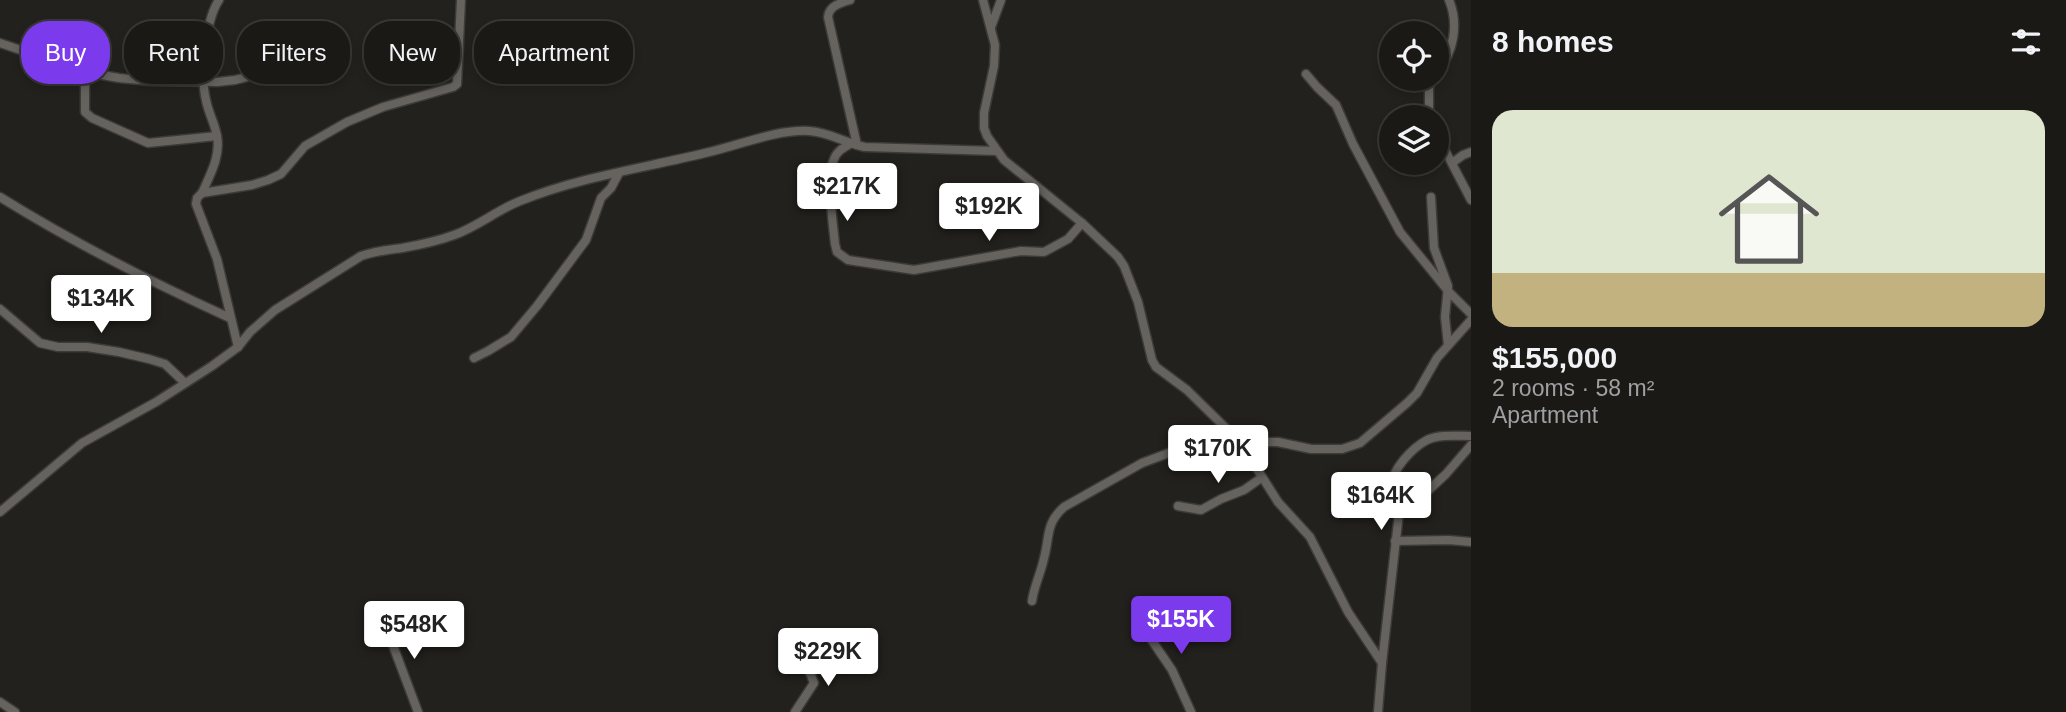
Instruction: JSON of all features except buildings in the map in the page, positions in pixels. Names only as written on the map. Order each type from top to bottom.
[{"type":"street","points":[[202,193],[268,180],[281,174],[305,146],[347,122],[383,107],[453,87],[457,84],[461,0]]},
{"type":"street","points":[[850,0],[833,7],[828,17],[854,145]]},
{"type":"street","points":[[983,0],[995,45],[984,122],[987,136],[996,151],[1103,241],[1124,266],[1138,302],[1156,368],[1187,390],[1240,442],[1278,502],[1310,537],[1352,618],[1382,663]]},
{"type":"street","points":[[991,27],[1002,0]]},
{"type":"street","points":[[1449,0],[1455,24],[1449,53]]},
{"type":"street","points":[[209,21],[216,2]]},
{"type":"street","points":[[0,43],[21,50]]},
{"type":"street","points":[[1307,74],[1336,105],[1353,145],[1401,232],[1449,292],[1471,314]]},
{"type":"street","points":[[85,84],[85,112],[92,118],[148,144],[217,136]]},
{"type":"street","points":[[205,84],[210,116],[217,136],[212,173],[196,204],[216,259],[237,346]]},
{"type":"street","points":[[0,512],[82,443],[185,383],[237,346],[275,310],[361,256],[455,234],[519,202],[547,192],[783,133],[818,132],[854,145],[996,151]]},
{"type":"street","points":[[854,145],[835,156],[831,179],[835,244],[837,252],[848,260],[914,271],[1021,251],[1044,252],[1068,239],[1082,223]]},
{"type":"street","points":[[1452,163],[1471,152]]},
{"type":"street","points":[[1449,157],[1469,190],[1471,200]]},
{"type":"street","points":[[474,358],[511,337],[537,306],[586,240],[601,198],[611,188],[619,173]]},
{"type":"street","points":[[0,197],[152,282],[230,318]]},
{"type":"street","points":[[1431,197],[1434,248],[1449,292],[1445,317],[1448,345]]},
{"type":"street","points":[[0,310],[40,343],[58,347],[86,347],[149,359],[165,365],[185,383]]},
{"type":"street","points":[[1032,601],[1046,555],[1050,525],[1064,507],[1158,456],[1240,442],[1278,442],[1311,449],[1342,449],[1360,443],[1417,393],[1437,358],[1471,320]]},
{"type":"street","points":[[1378,712],[1399,513],[1393,502],[1392,481],[1405,459],[1428,440],[1471,436]]},
{"type":"street","points":[[1399,513],[1418,500],[1446,474],[1471,444]]},
{"type":"street","points":[[1178,506],[1203,510],[1261,478]]},
{"type":"street","points":[[1395,541],[1471,542]]},
{"type":"street","points":[[383,619],[418,712]]},
{"type":"street","points":[[1138,620],[1172,670],[1191,712]]},
{"type":"street","points":[[795,712],[814,683],[806,660]]},
{"type":"street","points":[[0,702],[15,712]]}]
